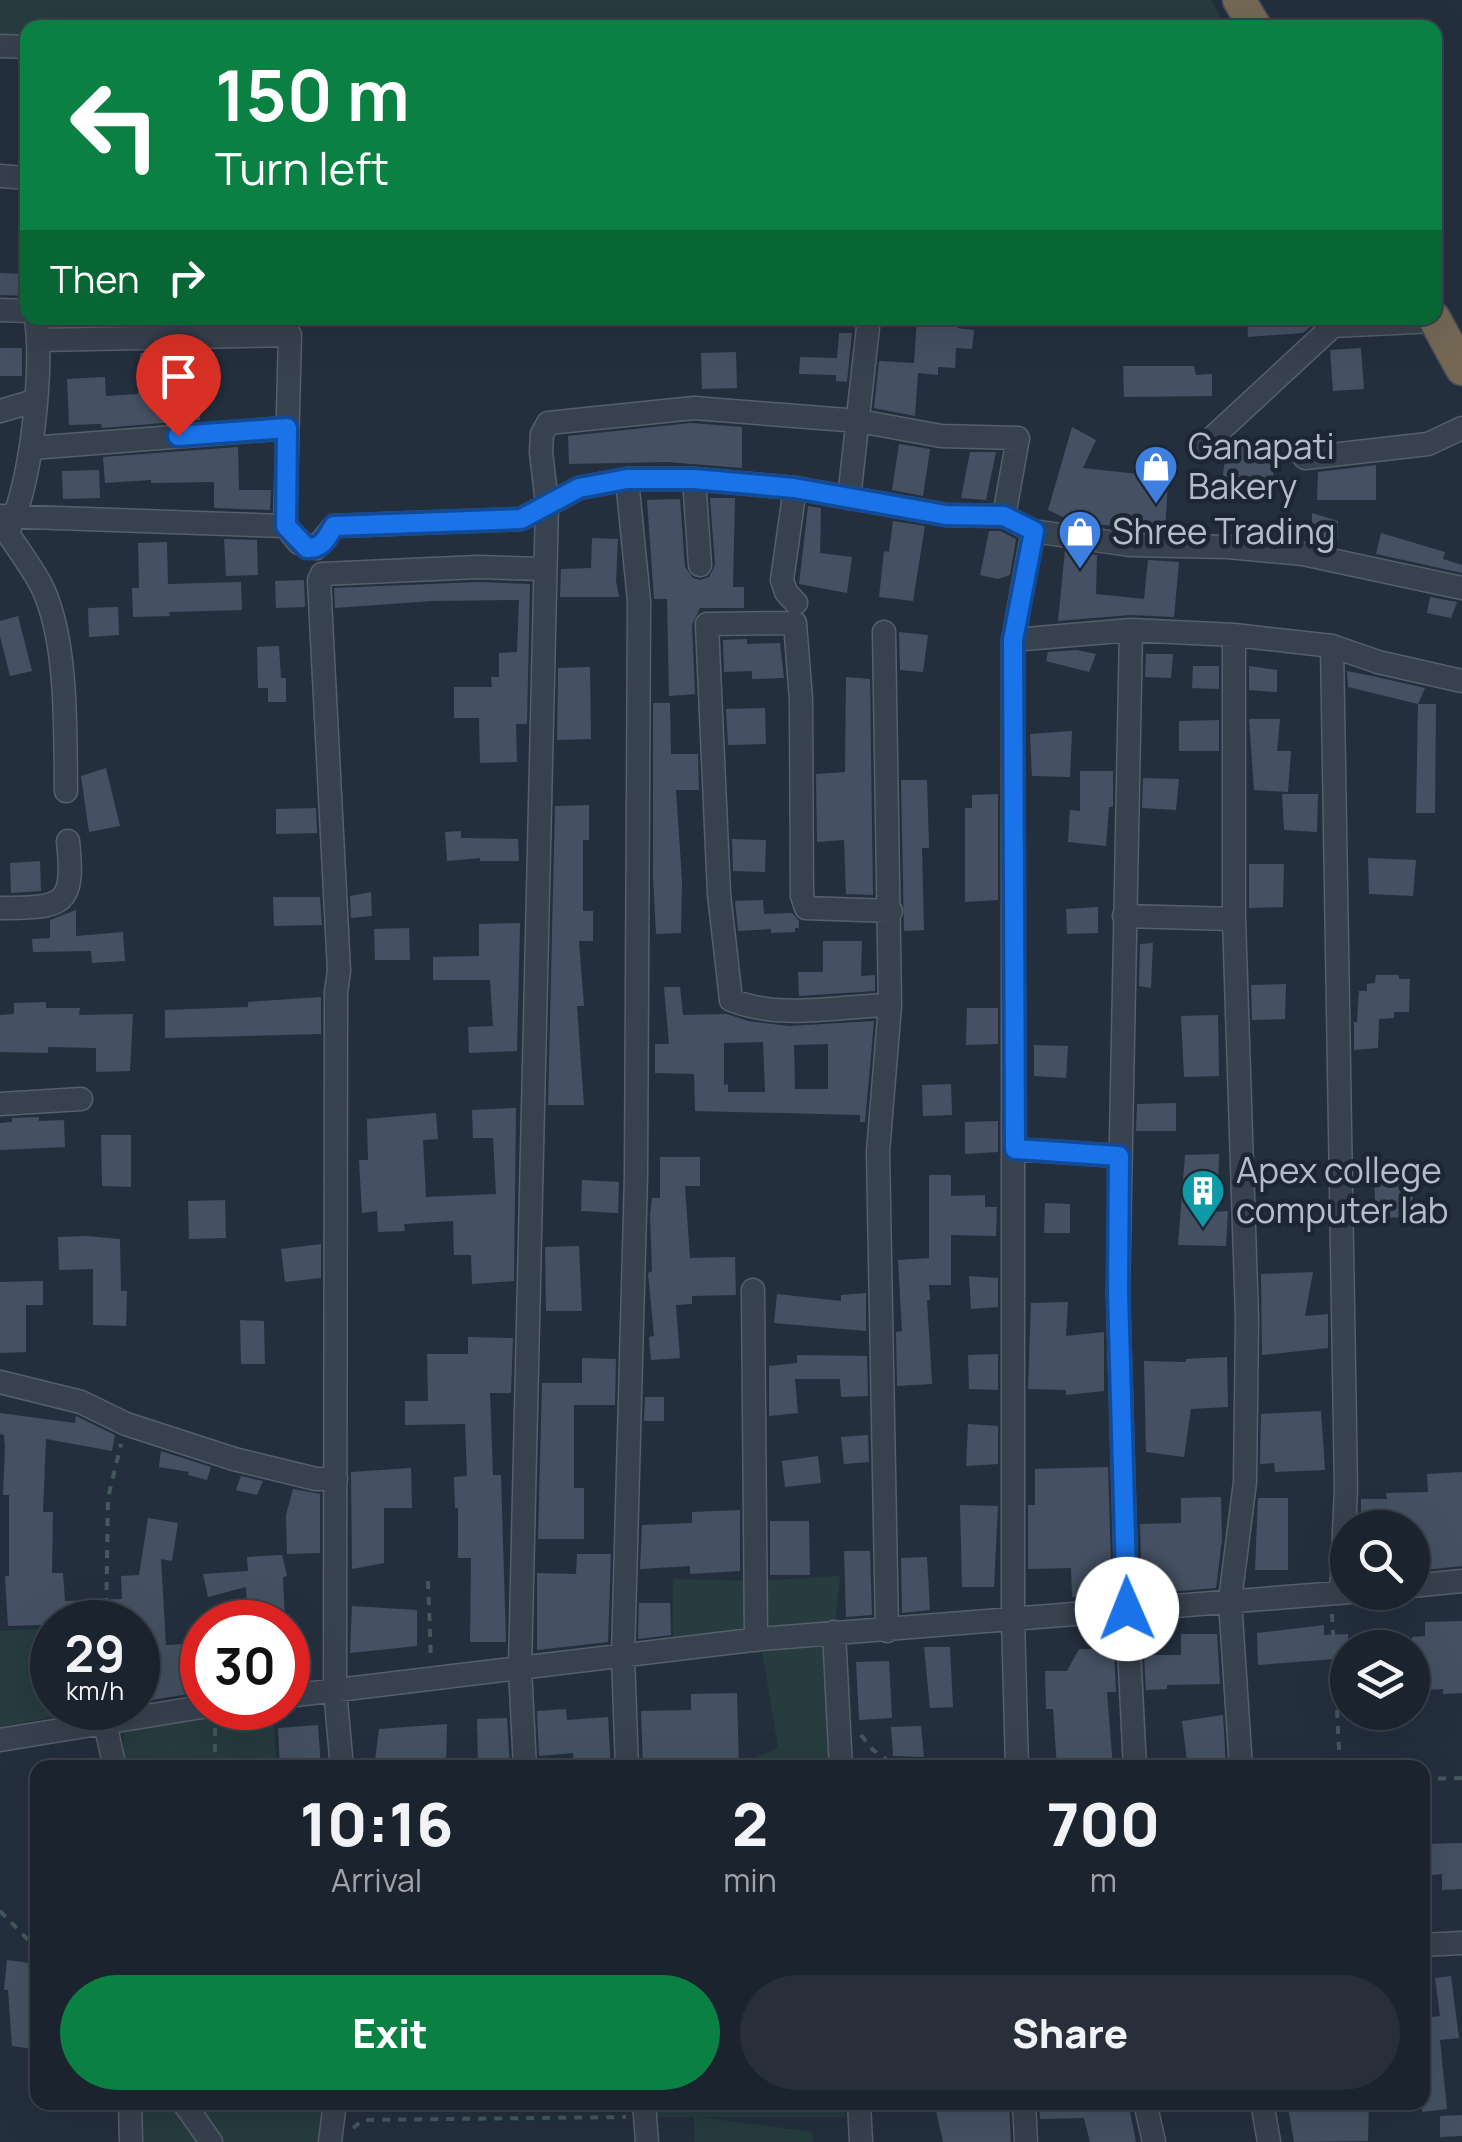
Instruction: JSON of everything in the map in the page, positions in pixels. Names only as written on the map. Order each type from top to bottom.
[{"type":"highway","points":[[1438,325],[1462,369]]},
{"type":"street","points":[[849,498],[868,325]]},
{"type":"street","points":[[1199,450],[1334,326],[1348,325]]},
{"type":"street","points":[[66,791],[64,700],[54,630],[44,592],[5,527],[32,448],[38,329],[290,334],[286,526],[299,543],[316,548],[334,526],[521,519],[579,488],[627,479],[694,479],[794,488],[946,515],[1004,516],[1034,531],[1130,545],[1228,547],[1303,554],[1462,588]]},
{"type":"street","points":[[0,411],[34,400]]},
{"type":"street","points":[[525,1760],[520,1668],[547,504],[542,434],[548,423],[694,408],[859,421],[942,436],[1018,438],[1004,516]]},
{"type":"street","points":[[32,448],[287,428]]},
{"type":"street","points":[[1305,458],[1428,444],[1462,428]]},
{"type":"street","points":[[627,479],[639,640],[636,1176],[624,1656],[627,1760]]},
{"type":"street","points":[[694,479],[700,565]]},
{"type":"street","points":[[794,488],[782,580],[796,603]]},
{"type":"street","points":[[5,527],[286,526]]},
{"type":"street","points":[[1017,1760],[1013,1619],[1013,640],[1034,531]]},
{"type":"street","points":[[341,1760],[335,1690],[339,972],[319,578],[322,574],[409,569],[544,569]]},
{"type":"street","points":[[890,1005],[793,1010],[748,1007],[730,1000],[719,894],[707,624],[796,624],[802,896],[806,908],[815,911],[891,910]]},
{"type":"street","points":[[1013,640],[1132,630],[1234,635],[1332,646],[1378,662],[1462,681]]},
{"type":"street","points":[[1132,630],[1118,1292],[1135,1760]]},
{"type":"street","points":[[884,632],[890,1005],[878,1152],[887,1631]]},
{"type":"street","points":[[1234,635],[1234,919],[1246,1337],[1245,1482],[1230,1600],[1241,1760]]},
{"type":"street","points":[[1332,646],[1345,1510]]},
{"type":"street","points":[[0,908],[58,902],[67,894],[72,877],[68,841]]},
{"type":"street","points":[[1124,916],[1234,919]]},
{"type":"street","points":[[0,1104],[81,1100]]},
{"type":"street","points":[[1015,1149],[1119,1156]]},
{"type":"street","points":[[753,1290],[756,1640]]},
{"type":"street","points":[[0,1382],[81,1402],[126,1424],[234,1459],[316,1479],[336,1479]]},
{"type":"street","points":[[1430,1584],[1462,1581]]},
{"type":"street","points":[[310,1693],[834,1632],[887,1631],[1330,1594]]},
{"type":"street","points":[[834,1632],[841,1760]]},
{"type":"street","points":[[0,1740],[58,1730]]},
{"type":"street","points":[[107,1730],[113,1760]]},
{"type":"street","points":[[1430,1945],[1462,1943]]},
{"type":"street","points":[[130,2110],[130,2142]]},
{"type":"street","points":[[189,2110],[211,2142]]},
{"type":"street","points":[[335,2110],[340,2136]]},
{"type":"street","points":[[645,2110],[647,2142]]},
{"type":"street","points":[[859,2110],[861,2142]]},
{"type":"street","points":[[1024,2110],[1026,2142]]},
{"type":"street","points":[[1146,2110],[1154,2142]]},
{"type":"street","points":[[1263,2110],[1269,2142]]},
{"type":"path","points":[[106,1600],[108,1498],[126,1424]]},
{"type":"path","points":[[428,1581],[432,1678]]},
{"type":"path","points":[[1340,1760],[1341,1610]]},
{"type":"path","points":[[838,1717],[887,1760]]},
{"type":"path","points":[[215,1760],[216,1730]]},
{"type":"path","points":[[1430,1779],[1462,1778]]},
{"type":"path","points":[[0,1911],[30,1942]]},
{"type":"path","points":[[340,2136],[363,2120],[645,2110]]},
{"type":"green space","points":[[0,0],[1211,0],[1222,20],[20,20],[20,40],[0,39]]},
{"type":"green space","points":[[840,1576],[834,1632],[841,1760],[754,1760],[778,1748],[760,1639],[673,1650],[673,1579],[756,1581]]},
{"type":"green space","points":[[30,1629],[30,1721],[0,1727],[0,1631]]},
{"type":"green space","points":[[180,1711],[180,1730],[274,1730],[276,1760],[124,1760],[123,1730],[160,1730],[160,1714]]},
{"type":"green space","points":[[136,2110],[333,2110],[330,2142],[137,2142]]},
{"type":"green space","points":[[644,2110],[844,2110],[845,2117],[701,2117],[812,2132],[813,2142],[694,2142],[694,2117],[645,2117]]},
{"type":"building","points":[[0,273],[20,274],[20,296],[0,295]]},
{"type":"building","points":[[917,325],[957,325],[974,330],[972,349],[956,348],[955,368],[938,367],[938,375],[918,373],[915,416],[874,408],[879,361],[914,363]]},
{"type":"building","points":[[1247,325],[1311,325],[1303,333],[1248,337]]},
{"type":"building","points":[[839,333],[852,333],[847,382],[836,381],[836,375],[799,374],[800,357],[837,358]]},
{"type":"building","points":[[0,348],[22,348],[22,376],[0,376]]},
{"type":"building","points":[[1361,348],[1364,389],[1333,391],[1330,350]]},
{"type":"building","points":[[172,352],[172,387],[199,386],[200,420],[102,428],[101,424],[69,425],[67,379],[105,377],[106,396],[138,394],[140,353]]},
{"type":"building","points":[[736,352],[737,388],[702,389],[701,353]]},
{"type":"building","points":[[1123,366],[1194,366],[1196,375],[1212,374],[1212,396],[1124,397]]},
{"type":"building","points":[[691,423],[742,427],[742,468],[667,462],[569,464],[568,436]]},
{"type":"building","points":[[1072,427],[1096,440],[1083,468],[1138,474],[1139,452],[1169,464],[1165,531],[1074,522],[1048,510]]},
{"type":"building","points":[[899,444],[930,449],[923,496],[892,490]]},
{"type":"building","points":[[1228,446],[1256,446],[1256,459],[1276,458],[1269,499],[1221,500],[1224,465],[1230,462]]},
{"type":"building","points":[[238,447],[239,490],[271,490],[270,510],[214,508],[214,482],[105,483],[103,457]]},
{"type":"building","points":[[970,452],[996,452],[986,500],[961,498]]},
{"type":"building","points":[[1376,465],[1376,500],[1317,500],[1318,472]]},
{"type":"building","points":[[99,470],[100,498],[63,499],[62,471]]},
{"type":"building","points":[[710,498],[735,498],[733,587],[744,587],[744,608],[700,608],[692,625],[695,694],[669,696],[667,599],[654,599],[647,500],[680,499],[685,567],[693,578],[700,580],[709,577],[715,565]]},
{"type":"building","points":[[808,506],[821,508],[820,553],[852,557],[847,593],[799,584]]},
{"type":"building","points":[[1312,513],[1338,521],[1338,540],[1312,538]]},
{"type":"building","points":[[893,521],[925,526],[913,601],[879,597],[884,551],[889,552]]},
{"type":"building","points":[[989,531],[1000,531],[1016,539],[1010,575],[998,579],[980,575]]},
{"type":"building","points":[[1381,533],[1445,552],[1443,559],[1462,565],[1462,573],[1376,554]]},
{"type":"building","points":[[592,538],[618,539],[619,597],[560,597],[561,569],[591,568]]},
{"type":"building","points":[[224,539],[257,540],[258,575],[226,576]]},
{"type":"building","points":[[167,542],[168,584],[241,582],[242,610],[133,617],[132,588],[139,588],[138,543]]},
{"type":"building","points":[[1065,551],[1097,555],[1096,594],[1144,599],[1148,560],[1179,562],[1174,617],[1130,615],[1058,621]]},
{"type":"building","points":[[304,580],[305,607],[276,608],[275,581]]},
{"type":"building","points":[[478,582],[530,584],[527,724],[516,724],[517,762],[480,763],[479,718],[454,718],[454,687],[492,687],[491,677],[499,677],[499,653],[517,652],[519,600],[335,608],[334,588]]},
{"type":"building","points":[[1430,597],[1457,602],[1451,618],[1427,613]]},
{"type":"building","points":[[118,607],[119,635],[89,637],[88,608]]},
{"type":"building","points":[[18,616],[32,671],[10,676],[0,621]]},
{"type":"building","points":[[899,632],[928,635],[923,672],[900,670]]},
{"type":"building","points":[[747,639],[747,644],[780,643],[784,678],[752,679],[752,671],[724,672],[723,640]]},
{"type":"building","points":[[279,646],[286,702],[268,702],[268,688],[258,688],[257,647]]},
{"type":"building","points":[[1076,650],[1096,654],[1089,672],[1046,661],[1048,652]]},
{"type":"building","points":[[1146,654],[1173,654],[1171,678],[1145,677]]},
{"type":"building","points":[[1193,666],[1219,666],[1219,689],[1192,688]]},
{"type":"building","points":[[1249,666],[1277,670],[1277,692],[1249,690]]},
{"type":"building","points":[[590,667],[591,739],[557,740],[558,668]]},
{"type":"building","points":[[1347,671],[1425,688],[1418,704],[1348,687]]},
{"type":"building","points":[[846,677],[870,679],[873,895],[846,894],[844,840],[817,842],[816,774],[845,772]]},
{"type":"building","points":[[653,703],[670,703],[671,754],[698,754],[699,790],[676,790],[681,933],[656,934]]},
{"type":"building","points":[[1418,704],[1436,704],[1435,813],[1416,813]]},
{"type":"building","points":[[765,708],[766,744],[728,745],[726,709]]},
{"type":"building","points":[[1249,719],[1280,719],[1277,751],[1291,751],[1288,792],[1254,790]]},
{"type":"building","points":[[1219,720],[1219,751],[1179,751],[1179,721]]},
{"type":"building","points":[[1072,731],[1070,777],[1032,776],[1030,734]]},
{"type":"building","points":[[106,768],[120,826],[89,832],[81,776]]},
{"type":"building","points":[[1080,771],[1113,771],[1113,807],[1109,807],[1106,846],[1068,842],[1070,810],[1080,811]]},
{"type":"building","points":[[1143,778],[1179,779],[1176,810],[1142,808]]},
{"type":"building","points":[[901,780],[927,780],[929,848],[922,848],[924,930],[904,931]]},
{"type":"building","points":[[998,794],[998,900],[965,902],[965,808],[972,808],[972,795]]},
{"type":"building","points":[[1282,794],[1318,794],[1317,832],[1284,830]]},
{"type":"building","points":[[589,805],[589,840],[583,840],[583,911],[593,911],[593,941],[579,941],[584,1006],[577,1006],[584,1105],[548,1105],[555,806]]},
{"type":"building","points":[[316,808],[317,833],[276,834],[276,809]]},
{"type":"building","points":[[461,831],[461,838],[518,839],[519,861],[447,861],[445,832]]},
{"type":"building","points":[[732,839],[766,840],[765,872],[733,871]]},
{"type":"building","points":[[1368,858],[1416,860],[1413,896],[1369,894]]},
{"type":"building","points":[[40,861],[41,891],[11,893],[10,863]]},
{"type":"building","points":[[1249,864],[1284,864],[1283,907],[1249,908]]},
{"type":"building","points":[[371,892],[372,916],[351,918],[350,896]]},
{"type":"building","points":[[273,897],[320,897],[322,925],[274,926]]},
{"type":"building","points":[[763,900],[764,914],[792,913],[799,928],[795,932],[738,931],[735,901]]},
{"type":"building","points":[[1098,907],[1098,933],[1067,934],[1066,909]]},
{"type":"building","points":[[76,910],[76,936],[123,932],[125,961],[92,963],[91,951],[33,952],[32,939],[50,938],[50,920]]},
{"type":"building","points":[[520,923],[517,1051],[469,1053],[468,1027],[493,1026],[490,980],[433,980],[433,957],[479,956],[479,924]]},
{"type":"building","points":[[409,928],[410,960],[375,960],[374,929]]},
{"type":"building","points":[[823,941],[862,941],[861,976],[875,975],[875,991],[799,996],[798,972],[823,972]]},
{"type":"building","points":[[1153,943],[1151,988],[1139,986],[1140,944]]},
{"type":"building","points":[[1376,975],[1410,979],[1409,1012],[1394,1012],[1394,1018],[1379,1019],[1378,1048],[1354,1050],[1359,991],[1367,991],[1367,984],[1375,983]]},
{"type":"building","points":[[1286,984],[1285,1019],[1252,1020],[1251,985]]},
{"type":"building","points":[[664,987],[680,987],[683,1015],[727,1014],[789,1026],[874,1021],[865,1122],[860,1122],[860,1115],[695,1111],[694,1074],[655,1073],[655,1044],[669,1044]],"holes":[[[763,1042],[765,1092],[728,1092],[728,1084],[724,1085],[724,1043]],[[828,1044],[828,1089],[795,1089],[794,1045]]]},
{"type":"building","points":[[321,997],[321,1034],[165,1038],[165,1010],[248,1007],[248,1002]]},
{"type":"building","points":[[46,1002],[46,1008],[80,1008],[79,1015],[133,1014],[130,1071],[96,1072],[96,1048],[0,1052],[0,1015],[14,1014],[14,1003]]},
{"type":"building","points":[[967,1008],[998,1008],[998,1044],[966,1045]]},
{"type":"building","points":[[1218,1015],[1219,1076],[1184,1077],[1181,1016]]},
{"type":"building","points":[[1034,1045],[1068,1046],[1066,1078],[1034,1076]]},
{"type":"building","points":[[951,1084],[952,1115],[923,1116],[922,1085]]},
{"type":"building","points":[[1176,1103],[1176,1131],[1136,1131],[1137,1104]]},
{"type":"building","points":[[516,1108],[514,1281],[472,1284],[471,1255],[454,1255],[453,1221],[404,1224],[405,1231],[378,1232],[377,1211],[362,1213],[359,1160],[368,1160],[367,1119],[436,1113],[438,1139],[423,1140],[426,1197],[496,1194],[493,1138],[473,1138],[472,1110]]},
{"type":"building","points":[[39,1117],[39,1121],[64,1120],[65,1147],[0,1150],[0,1123],[12,1122],[12,1118]]},
{"type":"building","points":[[998,1121],[998,1152],[965,1154],[965,1122]]},
{"type":"building","points":[[101,1135],[131,1135],[131,1187],[102,1186]]},
{"type":"building","points":[[1219,1154],[1217,1212],[1228,1211],[1226,1246],[1178,1245],[1185,1155]]},
{"type":"building","points":[[660,1157],[700,1157],[700,1186],[685,1186],[690,1258],[735,1257],[736,1295],[692,1296],[692,1304],[676,1305],[680,1358],[651,1360],[649,1337],[654,1336],[648,1273],[652,1271],[650,1214],[652,1198],[660,1198]]},
{"type":"building","points":[[929,1175],[951,1175],[951,1196],[985,1195],[985,1207],[997,1207],[996,1236],[951,1235],[951,1285],[929,1285],[927,1300],[932,1384],[897,1386],[896,1332],[902,1331],[898,1260],[929,1258]]},
{"type":"building","points":[[1374,1178],[1412,1178],[1413,1217],[1376,1218]]},
{"type":"building","points":[[582,1180],[619,1182],[618,1213],[581,1211]]},
{"type":"building","points":[[225,1200],[226,1238],[189,1239],[188,1201]]},
{"type":"building","points":[[1045,1203],[1070,1204],[1070,1233],[1044,1233]]},
{"type":"building","points":[[58,1237],[120,1239],[121,1291],[127,1291],[126,1326],[93,1325],[93,1269],[59,1270]]},
{"type":"building","points":[[321,1244],[321,1278],[285,1282],[281,1249]]},
{"type":"building","points":[[579,1246],[582,1311],[546,1311],[545,1247]]},
{"type":"building","points":[[1313,1272],[1305,1316],[1328,1314],[1328,1348],[1262,1355],[1261,1274]]},
{"type":"building","points":[[969,1276],[998,1278],[998,1307],[971,1309]]},
{"type":"building","points":[[43,1281],[43,1305],[26,1305],[26,1352],[0,1353],[0,1282]]},
{"type":"building","points":[[866,1293],[866,1331],[774,1323],[777,1294],[841,1301],[841,1295]]},
{"type":"building","points":[[1068,1302],[1066,1336],[1104,1332],[1104,1391],[1066,1395],[1066,1390],[1028,1389],[1031,1303]]},
{"type":"building","points":[[240,1320],[264,1321],[265,1364],[241,1364]]},
{"type":"building","points":[[468,1337],[513,1338],[511,1393],[490,1393],[493,1475],[501,1475],[506,1642],[470,1642],[471,1558],[458,1558],[454,1477],[467,1476],[465,1424],[405,1425],[405,1401],[428,1401],[427,1354],[468,1354]]},
{"type":"building","points":[[998,1354],[998,1390],[969,1389],[968,1355]]},
{"type":"building","points":[[797,1355],[867,1356],[868,1396],[841,1397],[840,1379],[795,1379],[798,1413],[769,1416],[769,1366],[797,1363]]},
{"type":"building","points":[[1227,1357],[1228,1407],[1191,1409],[1184,1457],[1146,1452],[1144,1361],[1186,1362]]},
{"type":"building","points":[[582,1358],[616,1359],[615,1405],[574,1405],[574,1488],[584,1488],[584,1539],[538,1539],[542,1383],[582,1383]]},
{"type":"building","points":[[645,1397],[664,1397],[664,1421],[644,1421]]},
{"type":"building","points":[[1321,1411],[1325,1470],[1275,1472],[1274,1463],[1260,1464],[1261,1414]]},
{"type":"building","points":[[0,1413],[75,1423],[76,1416],[115,1435],[112,1451],[46,1439],[43,1512],[53,1512],[52,1573],[63,1573],[65,1600],[30,1600],[30,1625],[8,1626],[5,1576],[9,1576],[9,1495],[3,1495],[5,1447],[4,1435],[0,1434]]},
{"type":"building","points":[[968,1424],[998,1426],[998,1464],[966,1466]]},
{"type":"building","points":[[868,1435],[869,1462],[844,1464],[841,1437]]},
{"type":"building","points":[[161,1451],[211,1467],[207,1480],[188,1475],[189,1472],[159,1467]]},
{"type":"building","points":[[818,1456],[821,1483],[785,1487],[782,1461]]},
{"type":"building","points":[[1108,1467],[1112,1596],[1072,1597],[1071,1568],[1028,1569],[1028,1505],[1035,1505],[1035,1469]]},
{"type":"building","points":[[411,1468],[412,1508],[384,1508],[384,1563],[352,1569],[351,1472]]},
{"type":"building","points":[[1462,1472],[1462,1566],[1430,1569],[1430,1510],[1361,1510],[1361,1499],[1387,1499],[1386,1493],[1428,1492],[1427,1474]]},
{"type":"building","points":[[241,1476],[263,1481],[257,1495],[236,1490]]},
{"type":"building","points":[[293,1489],[320,1494],[320,1553],[287,1554],[286,1515]]},
{"type":"building","points":[[1221,1497],[1222,1540],[1216,1588],[1142,1594],[1140,1524],[1181,1523],[1181,1498]]},
{"type":"building","points":[[1258,1498],[1288,1498],[1288,1570],[1255,1570]]},
{"type":"building","points":[[960,1505],[998,1506],[994,1587],[962,1587]]},
{"type":"building","points":[[740,1510],[740,1571],[690,1574],[690,1566],[640,1569],[642,1525],[692,1523],[692,1512]]},
{"type":"building","points":[[148,1518],[178,1523],[172,1561],[161,1559],[166,1645],[180,1644],[180,1695],[160,1699],[160,1600],[94,1600],[122,1599],[121,1576],[139,1575]]},
{"type":"building","points":[[770,1521],[809,1521],[810,1575],[770,1575]]},
{"type":"building","points":[[844,1551],[870,1551],[872,1615],[846,1617]]},
{"type":"building","points":[[577,1554],[611,1554],[608,1642],[537,1650],[537,1573],[576,1574]]},
{"type":"building","points":[[282,1555],[287,1576],[283,1577],[284,1600],[247,1600],[246,1587],[208,1597],[203,1574],[248,1571],[247,1557]]},
{"type":"building","points":[[927,1557],[930,1610],[902,1613],[901,1558]]},
{"type":"building","points":[[639,1603],[670,1603],[671,1635],[638,1639]]},
{"type":"building","points":[[352,1606],[417,1610],[417,1646],[350,1653]]},
{"type":"building","points":[[1462,1621],[1462,1693],[1430,1690],[1430,1630],[1425,1630],[1425,1622]]},
{"type":"building","points":[[1324,1625],[1324,1635],[1330,1635],[1330,1659],[1258,1665],[1257,1633]]},
{"type":"building","points":[[1181,1634],[1217,1634],[1220,1684],[1167,1685],[1167,1689],[1146,1690],[1144,1655],[1181,1655]]},
{"type":"building","points":[[924,1647],[950,1647],[953,1707],[930,1708]]},
{"type":"building","points":[[1079,1649],[1114,1649],[1116,1692],[1107,1692],[1112,1760],[1056,1760],[1053,1709],[1046,1709],[1045,1671],[1067,1671]]},
{"type":"building","points":[[889,1661],[892,1718],[859,1720],[856,1662]]},
{"type":"building","points":[[737,1693],[739,1760],[643,1760],[641,1711],[691,1710],[691,1694]]},
{"type":"building","points":[[566,1709],[567,1720],[608,1717],[611,1760],[573,1760],[573,1753],[539,1756],[537,1711]]},
{"type":"building","points":[[1223,1715],[1226,1760],[1187,1760],[1182,1721]]},
{"type":"building","points":[[507,1718],[510,1760],[478,1760],[477,1719]]},
{"type":"building","points":[[447,1724],[446,1760],[375,1760],[379,1729]]},
{"type":"building","points":[[318,1725],[320,1760],[280,1760],[278,1730],[310,1730],[310,1726]]},
{"type":"building","points":[[921,1726],[924,1757],[893,1756],[891,1727]]},
{"type":"building","points":[[1462,1843],[1462,1889],[1442,1890],[1442,1874],[1430,1875],[1430,1844]]},
{"type":"building","points":[[7,1960],[30,1963],[30,2049],[12,2046],[8,1990],[4,1990]]},
{"type":"building","points":[[1451,1976],[1459,2038],[1440,2040],[1447,2109],[1422,2112],[1430,2110],[1430,2017],[1440,2016],[1435,1978]]},
{"type":"building","points":[[936,2110],[1009,2110],[1011,2142],[943,2142]]},
{"type":"building","points":[[1039,2110],[1130,2110],[1136,2142],[1090,2142],[1084,2118],[1040,2119]]},
{"type":"building","points":[[1288,2110],[1369,2110],[1368,2141],[1294,2142]]},
{"type":"building","points":[[1462,2115],[1462,2136],[1440,2137],[1440,2116]]},
{"type":"place","name":"Ganapati Bakery","points":[[1156,505]]},
{"type":"place","name":"Shree Trading","points":[[1080,570]]},
{"type":"place","name":"Apex college computer lab","points":[[1203,1229]]},
{"type":"route","points":[[178,436],[287,428],[286,526],[307,548],[322,544],[334,526],[521,519],[579,488],[627,479],[694,479],[794,488],[946,515],[1004,516],[1034,531],[1013,640],[1015,1149],[1119,1156],[1118,1292],[1127,1609]]}]
